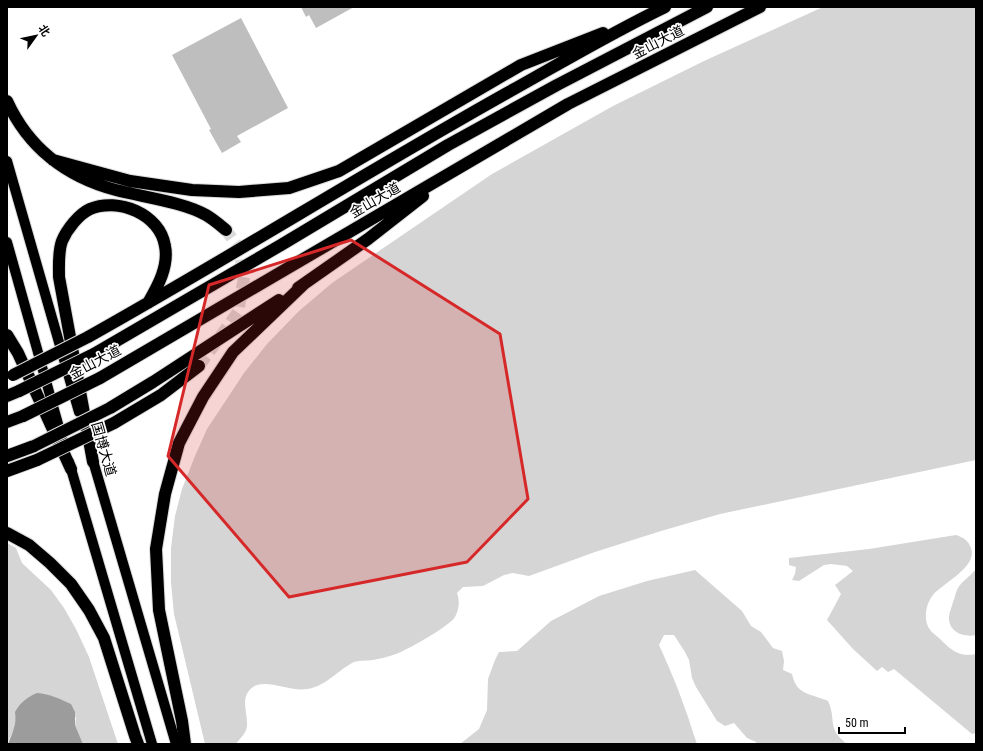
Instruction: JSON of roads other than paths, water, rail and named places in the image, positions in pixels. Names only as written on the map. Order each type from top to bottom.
[{"type":"highway","points":[[53,160],[130,181],[192,190],[239,192],[289,188],[339,171],[521,65],[665,7]]},
{"type":"highway","name":"金山大道","points":[[7,396],[94,354],[281,245],[448,144],[706,7]]},
{"type":"highway","name":"金山大道","points":[[7,422],[23,416],[100,378],[568,104],[760,7]]},
{"type":"highway","points":[[10,377],[88,337],[148,303],[433,134],[652,13]]},
{"type":"highway","points":[[7,100],[12,111],[32,141],[53,160],[80,177],[114,189],[184,206],[206,215],[226,230]]},
{"type":"highway","points":[[7,456],[34,446],[110,408],[153,382],[368,240],[462,167]]},
{"type":"highway","points":[[93,462],[59,277],[59,256],[62,241],[72,224],[90,210],[108,205],[129,208],[148,218],[160,231],[165,246],[165,265],[159,285],[148,303]]},
{"type":"highway","points":[[185,744],[182,721],[159,610],[156,549],[165,494],[179,443],[208,391],[233,352],[303,284]]},
{"type":"highway","points":[[7,335],[18,353],[70,469]]},
{"type":"highway","points":[[7,471],[38,460],[114,423],[161,395],[199,366]]},
{"type":"highway","points":[[7,533],[29,545],[50,563],[71,584],[89,610],[104,638],[138,744]]},
{"type":"main road","name":"国博大道","points":[[7,161],[93,462],[176,744]]},
{"type":"main road","points":[[7,242],[70,469],[152,744]]},
{"type":"tunnel","points":[[199,366],[238,312],[244,277],[239,248],[226,230]]}]
